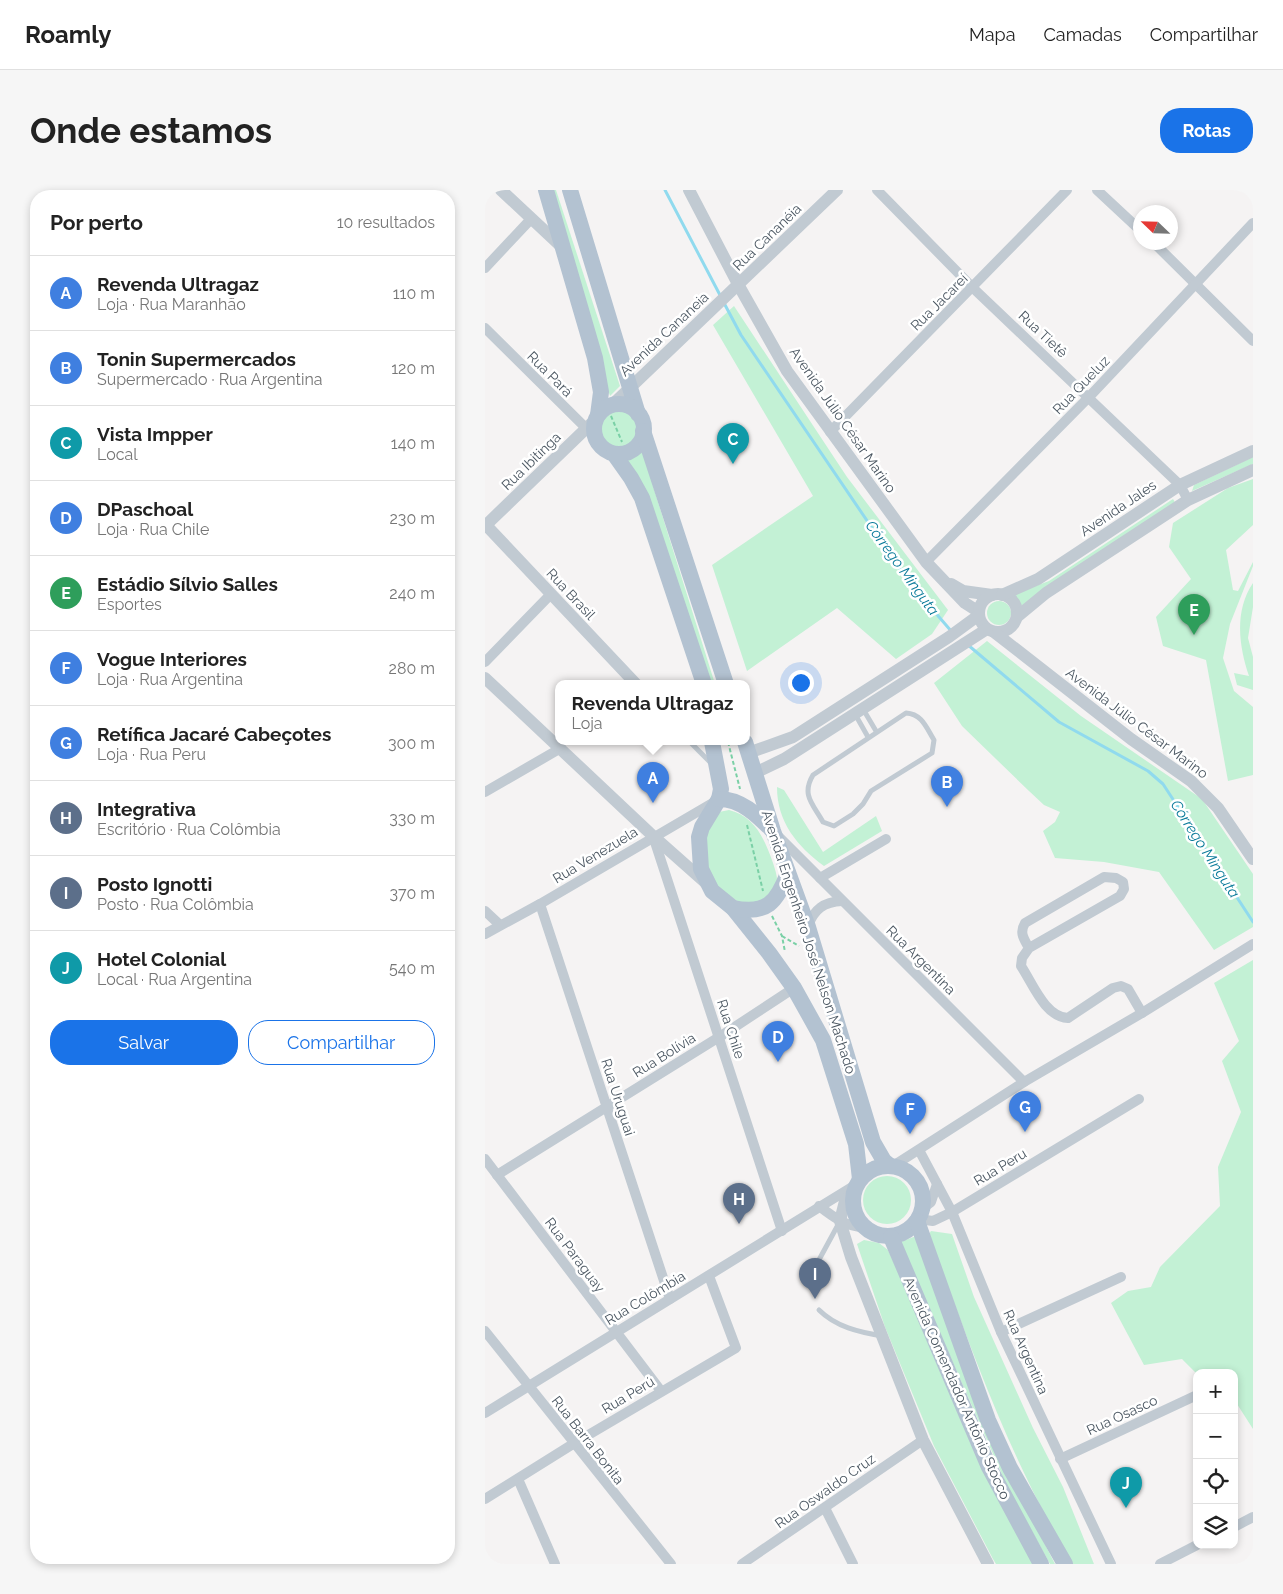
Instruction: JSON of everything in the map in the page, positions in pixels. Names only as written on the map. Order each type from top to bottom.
[{"type":"main road","points":[[546,190],[565,251],[599,378],[599,419],[603,448],[621,453],[639,444],[643,431]]},
{"type":"main road","points":[[570,190],[643,431],[726,680]]},
{"type":"main road","points":[[565,251],[603,297]]},
{"type":"main road","points":[[599,419],[625,406],[638,414]]},
{"type":"main road","points":[[621,453],[631,478],[642,498],[703,680]]},
{"type":"main road","name":"Avenida Engenheiro José Nelson Machado","points":[[713,745],[722,781],[719,799],[702,827],[699,837],[698,857],[706,883],[712,891],[733,908],[794,988],[823,1040],[856,1144],[857,1184]]},
{"type":"main road","name":"Avenida Engenheiro José Nelson Machado","points":[[747,748],[773,831],[808,927],[873,1142],[884,1161],[892,1166]]},
{"type":"main road","points":[[719,799],[726,799],[742,805],[759,817],[773,831]]},
{"type":"main road","points":[[733,908],[754,910],[767,906],[779,896],[788,873]]},
{"type":"main road","points":[[892,1166],[908,1172],[922,1192],[919,1216],[909,1230],[891,1236],[874,1234],[863,1227],[855,1215],[853,1207],[857,1184],[872,1169],[892,1166]]},
{"type":"main road","name":"Avenida Comendador Antônio Stocco","points":[[919,1216],[988,1420],[1010,1468],[1065,1564]]},
{"type":"main road","name":"Avenida Comendador Antônio Stocco","points":[[891,1236],[989,1467],[1041,1564]]},
{"type":"street","points":[[501,190],[565,251]]},
{"type":"street","name":"Avenida Júlio César Marino","points":[[689,190],[739,286],[787,371],[926,562],[965,603],[979,614]]},
{"type":"street","name":"Rua Cananéia","points":[[739,286],[837,190]]},
{"type":"street","name":"Rua Tietê","points":[[877,190],[973,288],[1180,484],[1188,500]]},
{"type":"street","name":"Rua Jacareí","points":[[831,432],[1067,190]]},
{"type":"street","points":[[1097,190],[1133,224]]},
{"type":"street","points":[[485,268],[531,219]]},
{"type":"street","name":"Rua Queluz","points":[[926,562],[1089,397],[1253,223]]},
{"type":"street","points":[[1161,250],[1253,341]]},
{"type":"street","name":"Avenida Cananeia","points":[[599,419],[630,387],[739,286]]},
{"type":"street","name":"Rua Pará","points":[[485,328],[599,419]]},
{"type":"street","name":"Rua Ibitinga","points":[[485,525],[599,419]]},
{"type":"street","name":"Avenida Jales","points":[[997,595],[1038,579],[1180,484],[1253,451]]},
{"type":"street","points":[[755,773],[784,759],[963,645],[991,631],[1005,631],[1055,587],[1188,500],[1253,470]]},
{"type":"street","name":"Rua Brasil","points":[[485,525],[632,680]]},
{"type":"street","name":"Avenida Júlio César Marino","points":[[943,578],[963,591],[997,595]]},
{"type":"street","points":[[485,662],[551,594]]},
{"type":"street","points":[[747,748],[793,737],[953,635],[979,614],[985,600],[997,595],[1008,597],[1016,606],[1015,621]]},
{"type":"street","points":[[979,614],[991,631]]},
{"type":"street","name":"Avenida Júlio César Marino","points":[[1015,621],[1016,635],[1034,664]]},
{"type":"street","name":"Avenida Júlio César Marino","points":[[991,631],[1131,739],[1191,781],[1218,808],[1253,859]]},
{"type":"street","points":[[485,678],[555,742]]},
{"type":"street","points":[[558,745],[653,836],[706,883]]},
{"type":"street","points":[[485,792],[561,748]]},
{"type":"street","name":"Rua Venezuela","points":[[485,934],[719,799]]},
{"type":"street","name":"Rua Argentina","points":[[773,831],[1024,1082]]},
{"type":"street","name":"Rua Chile","points":[[653,836],[782,1231]]},
{"type":"street","points":[[820,878],[886,839]]},
{"type":"street","points":[[1029,948],[1021,934],[1021,929],[1025,923],[1104,877],[1116,878],[1123,882],[1124,889],[1120,896],[1029,948],[1022,958],[1021,966],[1051,1012],[1059,1018],[1068,1018],[1113,988],[1121,986],[1128,990],[1142,1013]]},
{"type":"street","points":[[808,927],[812,916],[820,907],[830,902],[842,900]]},
{"type":"street","name":"Rua Uruguai","points":[[540,904],[670,1298]]},
{"type":"street","points":[[485,910],[500,925]]},
{"type":"street","points":[[892,1166],[1024,1082],[1142,1013],[1253,944]]},
{"type":"street","name":"Rua Bolívia","points":[[497,1175],[719,1037],[794,988]]},
{"type":"street","name":"Rua Peru","points":[[919,1216],[933,1221],[952,1212],[1139,1099]]},
{"type":"street","name":"Rua Argentina","points":[[919,1150],[952,1212],[1001,1332],[1111,1564]]},
{"type":"street","name":"Rua Paraguay","points":[[485,1159],[661,1391]]},
{"type":"street","points":[[857,1184],[845,1201],[840,1221],[851,1257],[923,1440],[989,1564]]},
{"type":"street","name":"Rua Colômbia","points":[[485,1413],[857,1184]]},
{"type":"street","points":[[919,1216],[931,1202],[937,1184]]},
{"type":"street","points":[[819,1206],[840,1221],[855,1227],[863,1227]]},
{"type":"street","name":"Rua Perú","points":[[485,1499],[661,1391],[736,1348],[709,1276]]},
{"type":"street","points":[[1001,1332],[1121,1277]]},
{"type":"street","name":"Rua Barra Bonita","points":[[485,1332],[671,1564]]},
{"type":"street","name":"Rua Osasco","points":[[1060,1459],[1193,1397]]},
{"type":"street","name":"Rua Oswaldo Cruz","points":[[742,1564],[923,1440]]},
{"type":"street","points":[[518,1479],[555,1564]]},
{"type":"street","points":[[825,1508],[853,1564]]},
{"type":"street","points":[[1238,1525],[1253,1517]]},
{"type":"street","points":[[1160,1564],[1193,1547]]},
{"type":"lane","points":[[859,711],[876,732]]},
{"type":"lane","points":[[859,711],[868,737]]},
{"type":"lane","points":[[906,713],[914,714],[920,717],[934,740],[934,747],[932,753],[871,791],[863,804],[853,814],[835,826],[829,826],[823,822],[807,794],[807,785],[813,775],[876,732],[906,713]]},
{"type":"lane","points":[[693,745],[719,772]]},
{"type":"lane","points":[[811,1288],[814,1269],[840,1221]]},
{"type":"lane","points":[[819,1310],[834,1322],[849,1328],[882,1336]]},
{"type":"path","points":[[599,419],[621,453]]},
{"type":"path","points":[[729,745],[739,776],[742,805],[767,906],[782,936]]},
{"type":"green space","points":[[546,190],[556,190],[620,386],[610,396],[573,284]]},
{"type":"green space","points":[[734,306],[847,477],[948,610],[932,634],[896,659],[837,608],[747,671],[712,565],[813,496],[713,325]]},
{"type":"green space","points":[[618,409],[632,415],[638,429],[632,443],[618,449],[604,443],[598,429],[604,415]]},
{"type":"green space","points":[[644,449],[653,486],[714,680],[706,680],[624,462]]},
{"type":"green space","points":[[1253,457],[1253,464],[1192,491],[1194,485]]},
{"type":"green space","points":[[1253,479],[1253,525],[1226,550],[1233,590],[1238,591],[1253,562],[1253,566],[1230,624],[1223,658],[1234,691],[1253,707],[1253,775],[1228,781],[1206,660],[1163,646],[1156,617],[1191,579],[1169,547],[1173,523],[1228,488]]},
{"type":"green space","points":[[1173,499],[1176,504],[1021,606],[1014,594],[1049,581]]},
{"type":"green space","points":[[1253,583],[1253,607],[1248,638],[1253,657],[1253,690],[1237,685],[1234,673],[1249,676],[1243,653],[1240,629],[1243,605]]},
{"type":"green space","points":[[999,601],[1007,605],[1011,613],[1007,621],[999,625],[991,621],[987,613],[991,605]]},
{"type":"green space","points":[[987,641],[1081,716],[1202,799],[1253,874],[1253,927],[1214,950],[1159,872],[1104,862],[1055,858],[1043,831],[1055,822],[1060,812],[1044,805],[962,726],[934,683]]},
{"type":"green space","points":[[777,787],[784,790],[823,852],[876,816],[882,831],[824,866],[805,850],[790,832],[781,811]]},
{"type":"green space","points":[[729,810],[746,818],[758,830],[777,876],[774,894],[764,901],[747,907],[711,885],[703,836],[719,812]]},
{"type":"green space","points":[[1253,960],[1253,1429],[1238,1406],[1238,1369],[1193,1370],[1182,1359],[1144,1365],[1111,1303],[1128,1291],[1151,1287],[1160,1267],[1220,1206],[1218,1167],[1241,1112],[1222,1061],[1239,1041],[1214,983]]},
{"type":"green space","points":[[887,1176],[896,1178],[904,1183],[909,1191],[911,1200],[909,1209],[904,1217],[896,1222],[887,1224],[878,1222],[870,1217],[865,1209],[863,1200],[865,1191],[870,1183],[878,1178]]},
{"type":"green space","points":[[931,1231],[952,1234],[974,1297],[1033,1428],[1063,1487],[1094,1564],[1073,1564],[1050,1525],[1011,1444],[976,1361],[929,1234]]},
{"type":"green space","points":[[919,1235],[1038,1531],[1055,1564],[1050,1564],[1008,1488],[900,1242]]},
{"type":"green space","points":[[864,1240],[879,1243],[888,1250],[1033,1564],[996,1564],[934,1446],[885,1327],[857,1244]]},
{"type":"waterway","name":"Córrego Minguta","points":[[665,190],[721,297]]},
{"type":"waterway","name":"Córrego Minguta","points":[[724,303],[741,335],[908,581],[952,632]]},
{"type":"waterway","name":"Córrego Minguta","points":[[968,645],[1059,722],[1148,771],[1163,784],[1253,922]]},
{"type":"place","name":"Vista Impper","points":[[733,464]]},
{"type":"place","name":"Estádio Sílvio Salles","points":[[1194,635]]},
{"type":"place","name":"Revenda Ultragaz","points":[[653,803]]},
{"type":"place","name":"Tonin Supermercados","points":[[947,807]]},
{"type":"place","name":"DPaschoal","points":[[778,1062]]},
{"type":"place","name":"Retífica Jacaré Cabeçotes","points":[[1025,1132]]},
{"type":"place","name":"Vogue Interiores","points":[[910,1134]]},
{"type":"place","name":"Integrativa","points":[[739,1224]]},
{"type":"place","name":"Posto Ignotti","points":[[815,1299]]},
{"type":"place","name":"Hotel Colonial","points":[[1126,1508]]}]
